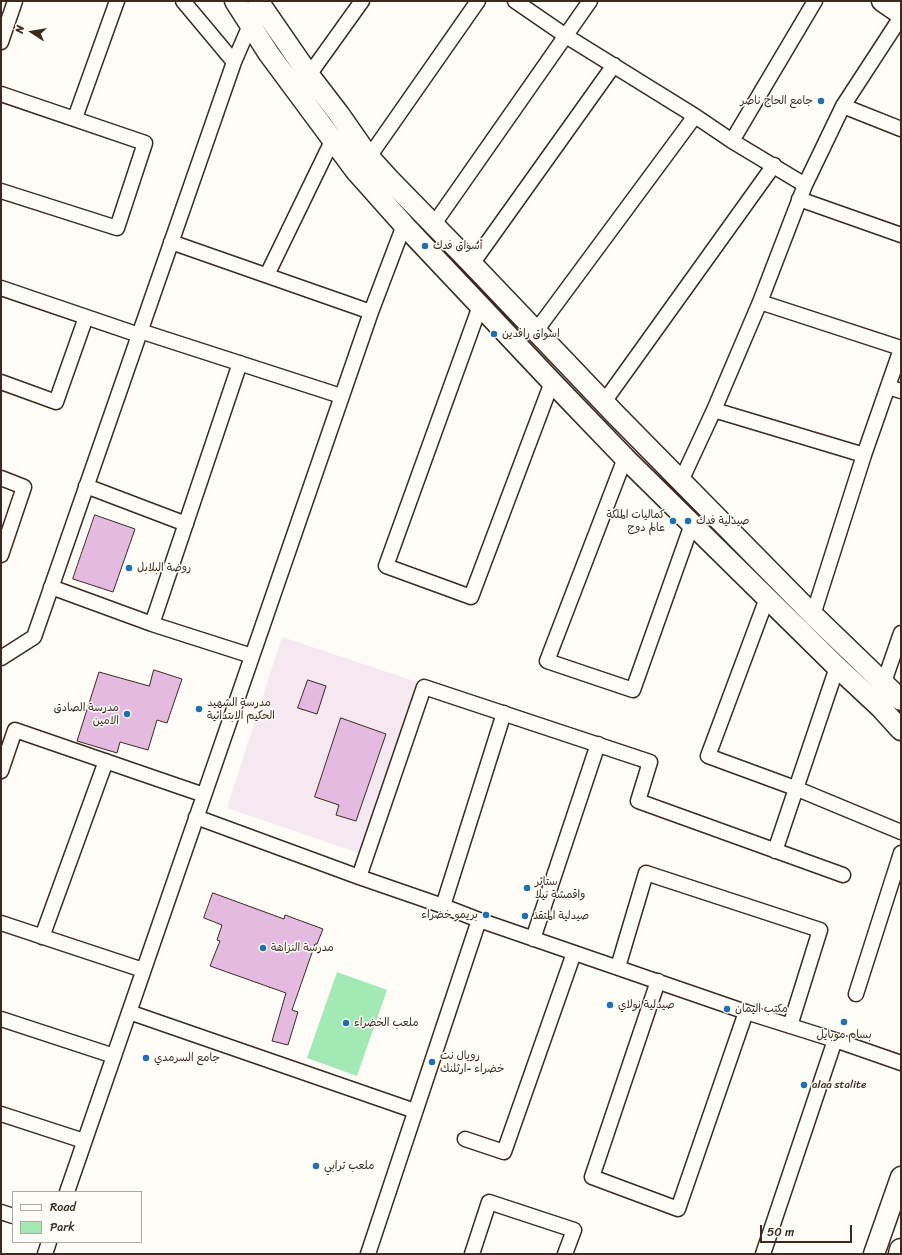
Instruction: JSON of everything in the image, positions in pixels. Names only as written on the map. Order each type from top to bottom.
[{"type":"main road","points":[[235,1],[269,54],[333,139],[354,170],[404,225],[625,458],[837,667],[880,707],[901,730]]},
{"type":"main road","points":[[258,1],[309,75],[340,114],[369,157],[681,481],[813,615],[901,700]]},
{"type":"main road","points":[[882,1],[901,15]]},
{"type":"main road","points":[[600,431],[610,408]]},
{"type":"main road","points":[[874,1254],[901,1177]]},
{"type":"main road","points":[[900,1254],[901,1250]]},
{"type":"street","points":[[1,42],[15,1]]},
{"type":"street","points":[[75,118],[117,1]]},
{"type":"street","points":[[182,1],[234,62]]},
{"type":"street","points":[[309,75],[362,1]]},
{"type":"street","points":[[369,157],[478,1]]},
{"type":"street","points":[[515,1],[566,36],[695,116],[732,141],[805,185]]},
{"type":"street","points":[[434,224],[590,1]]},
{"type":"street","points":[[732,141],[815,1]]},
{"type":"street","points":[[681,481],[714,410],[760,302],[805,185],[843,106],[901,15]]},
{"type":"street","points":[[2,656],[34,637],[234,62],[250,25]]},
{"type":"street","points":[[472,264],[614,65]]},
{"type":"street","points":[[1,94],[145,143],[117,228],[1,191]]},
{"type":"street","points":[[843,106],[901,129]]},
{"type":"street","points":[[536,331],[695,116]]},
{"type":"street","points":[[267,275],[333,139]]},
{"type":"street","points":[[610,408],[774,165]]},
{"type":"street","points":[[799,199],[901,235]]},
{"type":"street","points":[[67,1191],[341,396],[404,225]]},
{"type":"street","points":[[171,242],[371,312]]},
{"type":"street","points":[[1,288],[86,317],[240,363],[341,396]]},
{"type":"street","points":[[760,302],[901,348],[894,389],[864,455],[813,615]]},
{"type":"street","points":[[480,306],[386,566],[471,597],[552,382]]},
{"type":"street","points":[[1,382],[56,402],[86,317]]},
{"type":"street","points":[[152,624],[240,363]]},
{"type":"street","points":[[714,410],[864,455]]},
{"type":"street","points":[[625,458],[547,661],[633,690],[692,524]]},
{"type":"street","points":[[1,478],[24,487],[1,555]]},
{"type":"street","points":[[86,486],[186,524]]},
{"type":"street","points":[[51,587],[152,624],[252,656]]},
{"type":"street","points":[[767,598],[708,756],[795,788],[901,832]]},
{"type":"street","points":[[884,682],[901,633]]},
{"type":"street","points":[[775,850],[837,667]]},
{"type":"street","points":[[359,877],[424,687],[650,762],[638,801],[843,875]]},
{"type":"street","points":[[443,906],[504,713]]},
{"type":"street","points":[[1,771],[15,730],[204,795]]},
{"type":"street","points":[[533,939],[598,744]]},
{"type":"street","points":[[42,937],[106,761]]},
{"type":"street","points":[[196,817],[533,939],[901,1063]]},
{"type":"street","points":[[856,994],[897,880],[901,853]]},
{"type":"street","points":[[618,968],[646,873],[820,930],[790,1026]]},
{"type":"street","points":[[368,1254],[479,920]]},
{"type":"street","points":[[1,923],[143,970]]},
{"type":"street","points":[[465,1139],[504,1152],[574,953]]},
{"type":"street","points":[[658,981],[592,1177],[678,1209],[746,1012]]},
{"type":"street","points":[[129,1012],[415,1111]]},
{"type":"street","points":[[1,1019],[114,1056]]},
{"type":"street","points":[[763,1254],[835,1040]]},
{"type":"street","points":[[1,1114],[84,1141]]},
{"type":"street","points":[[472,1254],[489,1202],[574,1230],[565,1254]]},
{"type":"street","points":[[1,1212],[12,1216]]},
{"type":"street","points":[[45,1254],[49,1243]]},
{"type":"shaded area","points":[[282,637],[417,682],[359,853],[227,808]]},
{"type":"green space","points":[[337,972],[387,990],[357,1076],[307,1058]]},
{"type":"building","points":[[95,515],[135,529],[113,592],[73,579]]},
{"type":"building","name":"مدرسة الصادق الامين","points":[[154,670],[182,679],[167,723],[157,720],[148,750],[120,742],[117,753],[77,741],[99,672],[149,686]]},
{"type":"building","points":[[308,680],[326,686],[317,714],[298,708]]},
{"type":"building","points":[[341,718],[386,734],[356,821],[336,815],[339,805],[315,797]]},
{"type":"building","name":"مدرسة النزاهة","points":[[213,893],[284,919],[285,915],[323,929],[317,944],[315,944],[292,1010],[298,1012],[288,1045],[272,1041],[286,993],[210,966],[220,941],[217,940],[222,925],[204,918]]},
{"type":"place","name":"جامع الحاج ناصر","points":[[821,101]]},
{"type":"place","name":"أسواق فدك","points":[[425,246]]},
{"type":"place","name":"اسواق رافدين","points":[[494,334]]},
{"type":"place","name":"كماليات الملكة عالم دوج","points":[[673,521]]},
{"type":"place","name":"صيدلية فدك","points":[[688,521]]},
{"type":"place","name":"روضة البلابل","points":[[129,568]]},
{"type":"place","name":"مدرسة الشهيد الحكيم الابتدائية","points":[[199,709]]},
{"type":"place","name":"مدرسة الصادق الامين","points":[[127,714]]},
{"type":"place","name":"ستائر واقمشة نيلا","points":[[527,888]]},
{"type":"place","name":"بريمو خضراء","points":[[486,915]]},
{"type":"place","name":"صيدلية المتقذ","points":[[525,916]]},
{"type":"place","name":"مدرسة النزاهة","points":[[263,948]]},
{"type":"place","name":"صيدلية نولاي","points":[[610,1005]]},
{"type":"place","name":"مكتب اليمان","points":[[727,1009]]},
{"type":"place","name":"بسام موبايل","points":[[844,1022]]},
{"type":"place","name":"ملعب الخضراء","points":[[346,1023]]},
{"type":"place","name":"جامع السرمدي","points":[[146,1058]]},
{"type":"place","name":"رويال نت خضراء -ارثلنك","points":[[432,1062]]},
{"type":"place","name":"alaa stalite","points":[[804,1085]]},
{"type":"place","name":"ملعب ترابي","points":[[316,1166]]}]
